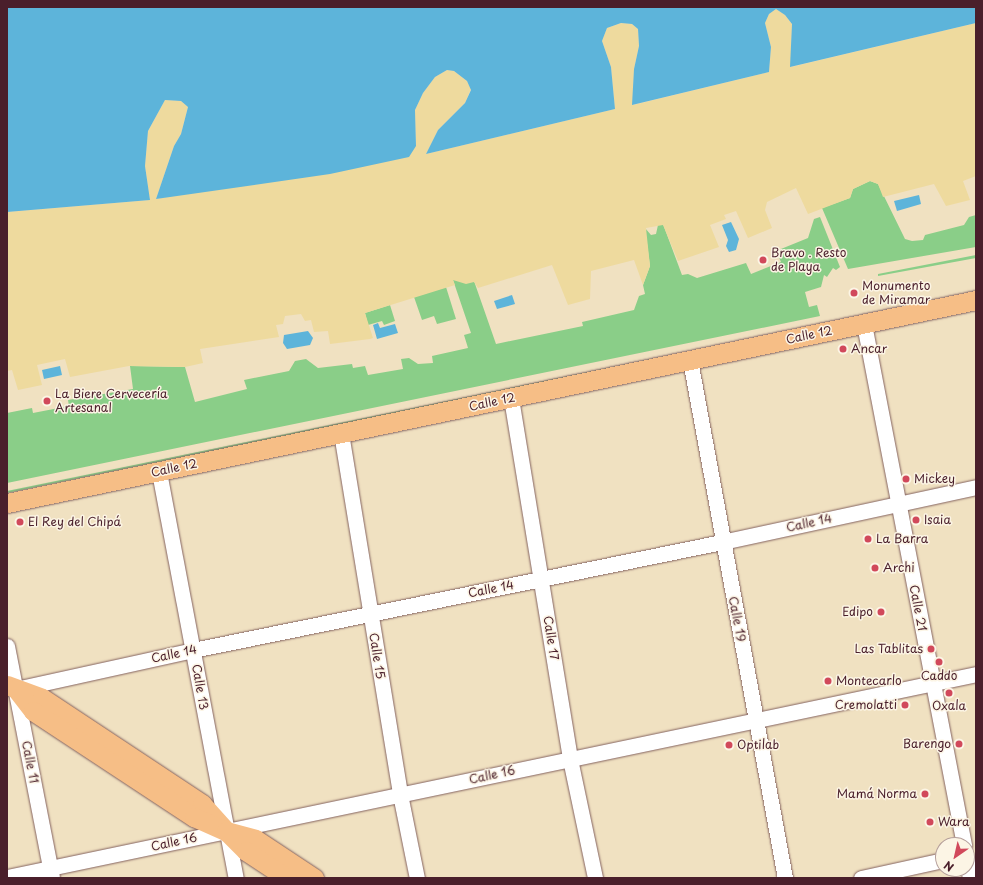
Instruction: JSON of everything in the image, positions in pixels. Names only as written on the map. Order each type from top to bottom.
[{"type":"main road","name":"Calle 12","points":[[7,503],[976,300]]},
{"type":"main road","points":[[10,689],[42,698],[202,804],[246,851],[287,878]]},
{"type":"main road","points":[[226,831],[255,839],[314,878]]},
{"type":"street","name":"Calle 21","points":[[864,324],[962,837]]},
{"type":"street","name":"Calle 19","points":[[690,360],[722,542],[785,878]]},
{"type":"street","name":"Calle 17","points":[[511,398],[542,579],[570,759],[595,878]]},
{"type":"street","name":"Calle 15","points":[[341,433],[400,794],[417,878]]},
{"type":"street","name":"Calle 13","points":[[159,472],[236,878]]},
{"type":"street","name":"Calle 14","points":[[10,689],[370,613],[722,542],[976,487]]},
{"type":"street","name":"Calle 11","points":[[7,646],[10,689],[51,873]]},
{"type":"street","name":"Calle 16","points":[[7,877],[51,873],[226,831],[976,674]]},
{"type":"street","points":[[860,878],[935,862]]},
{"type":"green space","points":[[870,181],[878,184],[905,239],[912,241],[923,240],[925,235],[964,225],[969,217],[976,215],[976,247],[848,269],[822,208],[850,198],[853,189]]},
{"type":"green space","points":[[820,217],[840,267],[836,270],[833,268],[827,277],[824,275],[821,287],[805,292],[809,307],[817,305],[820,316],[7,483],[7,413],[32,408],[33,413],[69,406],[68,400],[133,389],[130,366],[185,367],[195,402],[247,389],[244,380],[289,371],[295,361],[306,359],[318,368],[352,364],[353,368],[365,366],[368,375],[403,369],[401,359],[409,358],[418,364],[433,363],[432,356],[468,348],[464,335],[471,333],[453,280],[474,281],[496,344],[583,326],[582,322],[634,310],[639,296],[645,294],[643,285],[650,266],[645,228],[651,235],[656,234],[658,225],[663,224],[682,275],[688,274],[697,278],[746,263],[751,274],[781,262],[776,251],[808,238],[814,219]]},
{"type":"green space","points":[[976,255],[976,258],[878,276],[878,274]]},
{"type":"green space","points":[[446,287],[456,319],[437,324],[434,316],[422,320],[414,297]]},
{"type":"green space","points":[[390,305],[395,321],[384,325],[382,321],[368,325],[365,313]]},
{"type":"green space","points":[[867,317],[7,493],[7,491],[822,324]]},
{"type":"sand","points":[[776,9],[785,15],[792,24],[791,67],[976,23],[976,176],[963,181],[970,200],[946,206],[934,184],[883,197],[878,184],[870,181],[853,189],[850,198],[808,214],[796,188],[767,202],[765,210],[772,228],[748,238],[736,211],[724,215],[726,219],[710,225],[719,247],[678,261],[663,225],[646,228],[650,266],[643,285],[634,260],[591,271],[590,299],[568,305],[552,265],[478,288],[474,282],[466,284],[453,280],[455,285],[365,313],[373,338],[370,339],[330,344],[328,331],[314,332],[311,320],[305,321],[301,314],[285,316],[283,324],[276,325],[279,337],[200,349],[203,363],[185,367],[129,366],[70,377],[65,359],[37,365],[42,385],[18,390],[12,370],[7,371],[7,212],[150,200],[145,166],[148,131],[165,100],[181,101],[188,107],[181,134],[174,146],[156,199],[416,146],[415,110],[423,93],[435,77],[447,70],[454,71],[467,81],[471,89],[465,103],[438,130],[426,154],[615,109],[611,67],[602,41],[607,28],[621,23],[632,24],[638,29],[639,46],[634,69],[633,105],[769,72],[771,47],[765,23],[769,14]]},
{"type":"water","points":[[7,7],[976,7],[976,23],[790,67],[792,24],[785,15],[776,9],[769,14],[765,23],[771,47],[769,72],[632,105],[634,69],[639,46],[638,29],[632,24],[621,23],[607,28],[602,41],[611,67],[615,109],[426,154],[438,130],[465,103],[471,90],[467,81],[454,71],[447,70],[435,77],[423,93],[415,110],[416,146],[409,157],[330,174],[156,199],[174,146],[181,134],[188,107],[181,101],[165,100],[148,131],[145,166],[150,200],[7,212]]},
{"type":"water","points":[[919,195],[921,204],[897,211],[894,201]]},
{"type":"water","points":[[731,222],[739,239],[736,250],[729,252],[726,246],[728,240],[722,225]]},
{"type":"water","points":[[512,295],[515,304],[497,309],[494,301]]},
{"type":"water","points":[[378,323],[380,328],[395,324],[398,333],[377,339],[373,325]]},
{"type":"water","points":[[308,331],[313,338],[310,345],[287,349],[283,343],[284,335]]},
{"type":"water","points":[[60,366],[62,375],[44,379],[42,370]]},
{"type":"place","name":"Bravo . Resto de Playa","points":[[763,260]]},
{"type":"place","name":"Monumento de Miramar","points":[[854,293]]},
{"type":"place","name":"Ancar","points":[[843,349]]},
{"type":"place","name":"La Biere Cervecería Artesanal","points":[[47,401]]},
{"type":"place","name":"Mickey","points":[[906,479]]},
{"type":"place","name":"Isaia","points":[[916,520]]},
{"type":"place","name":"El Rey del Chipá","points":[[20,522]]},
{"type":"place","name":"La Barra","points":[[868,539]]},
{"type":"place","name":"Archi","points":[[875,568]]},
{"type":"place","name":"Edipo","points":[[881,612]]},
{"type":"place","name":"Las Tablitas","points":[[931,649]]},
{"type":"place","name":"Caddo","points":[[939,662]]},
{"type":"place","name":"Montecarlo","points":[[828,681]]},
{"type":"place","name":"Oxala","points":[[949,693]]},
{"type":"place","name":"Cremolatti","points":[[905,705]]},
{"type":"place","name":"Barengo","points":[[959,744]]},
{"type":"place","name":"Optilab","points":[[729,745]]},
{"type":"place","name":"Mamá Norma","points":[[925,794]]},
{"type":"place","name":"Wara","points":[[930,822]]}]
